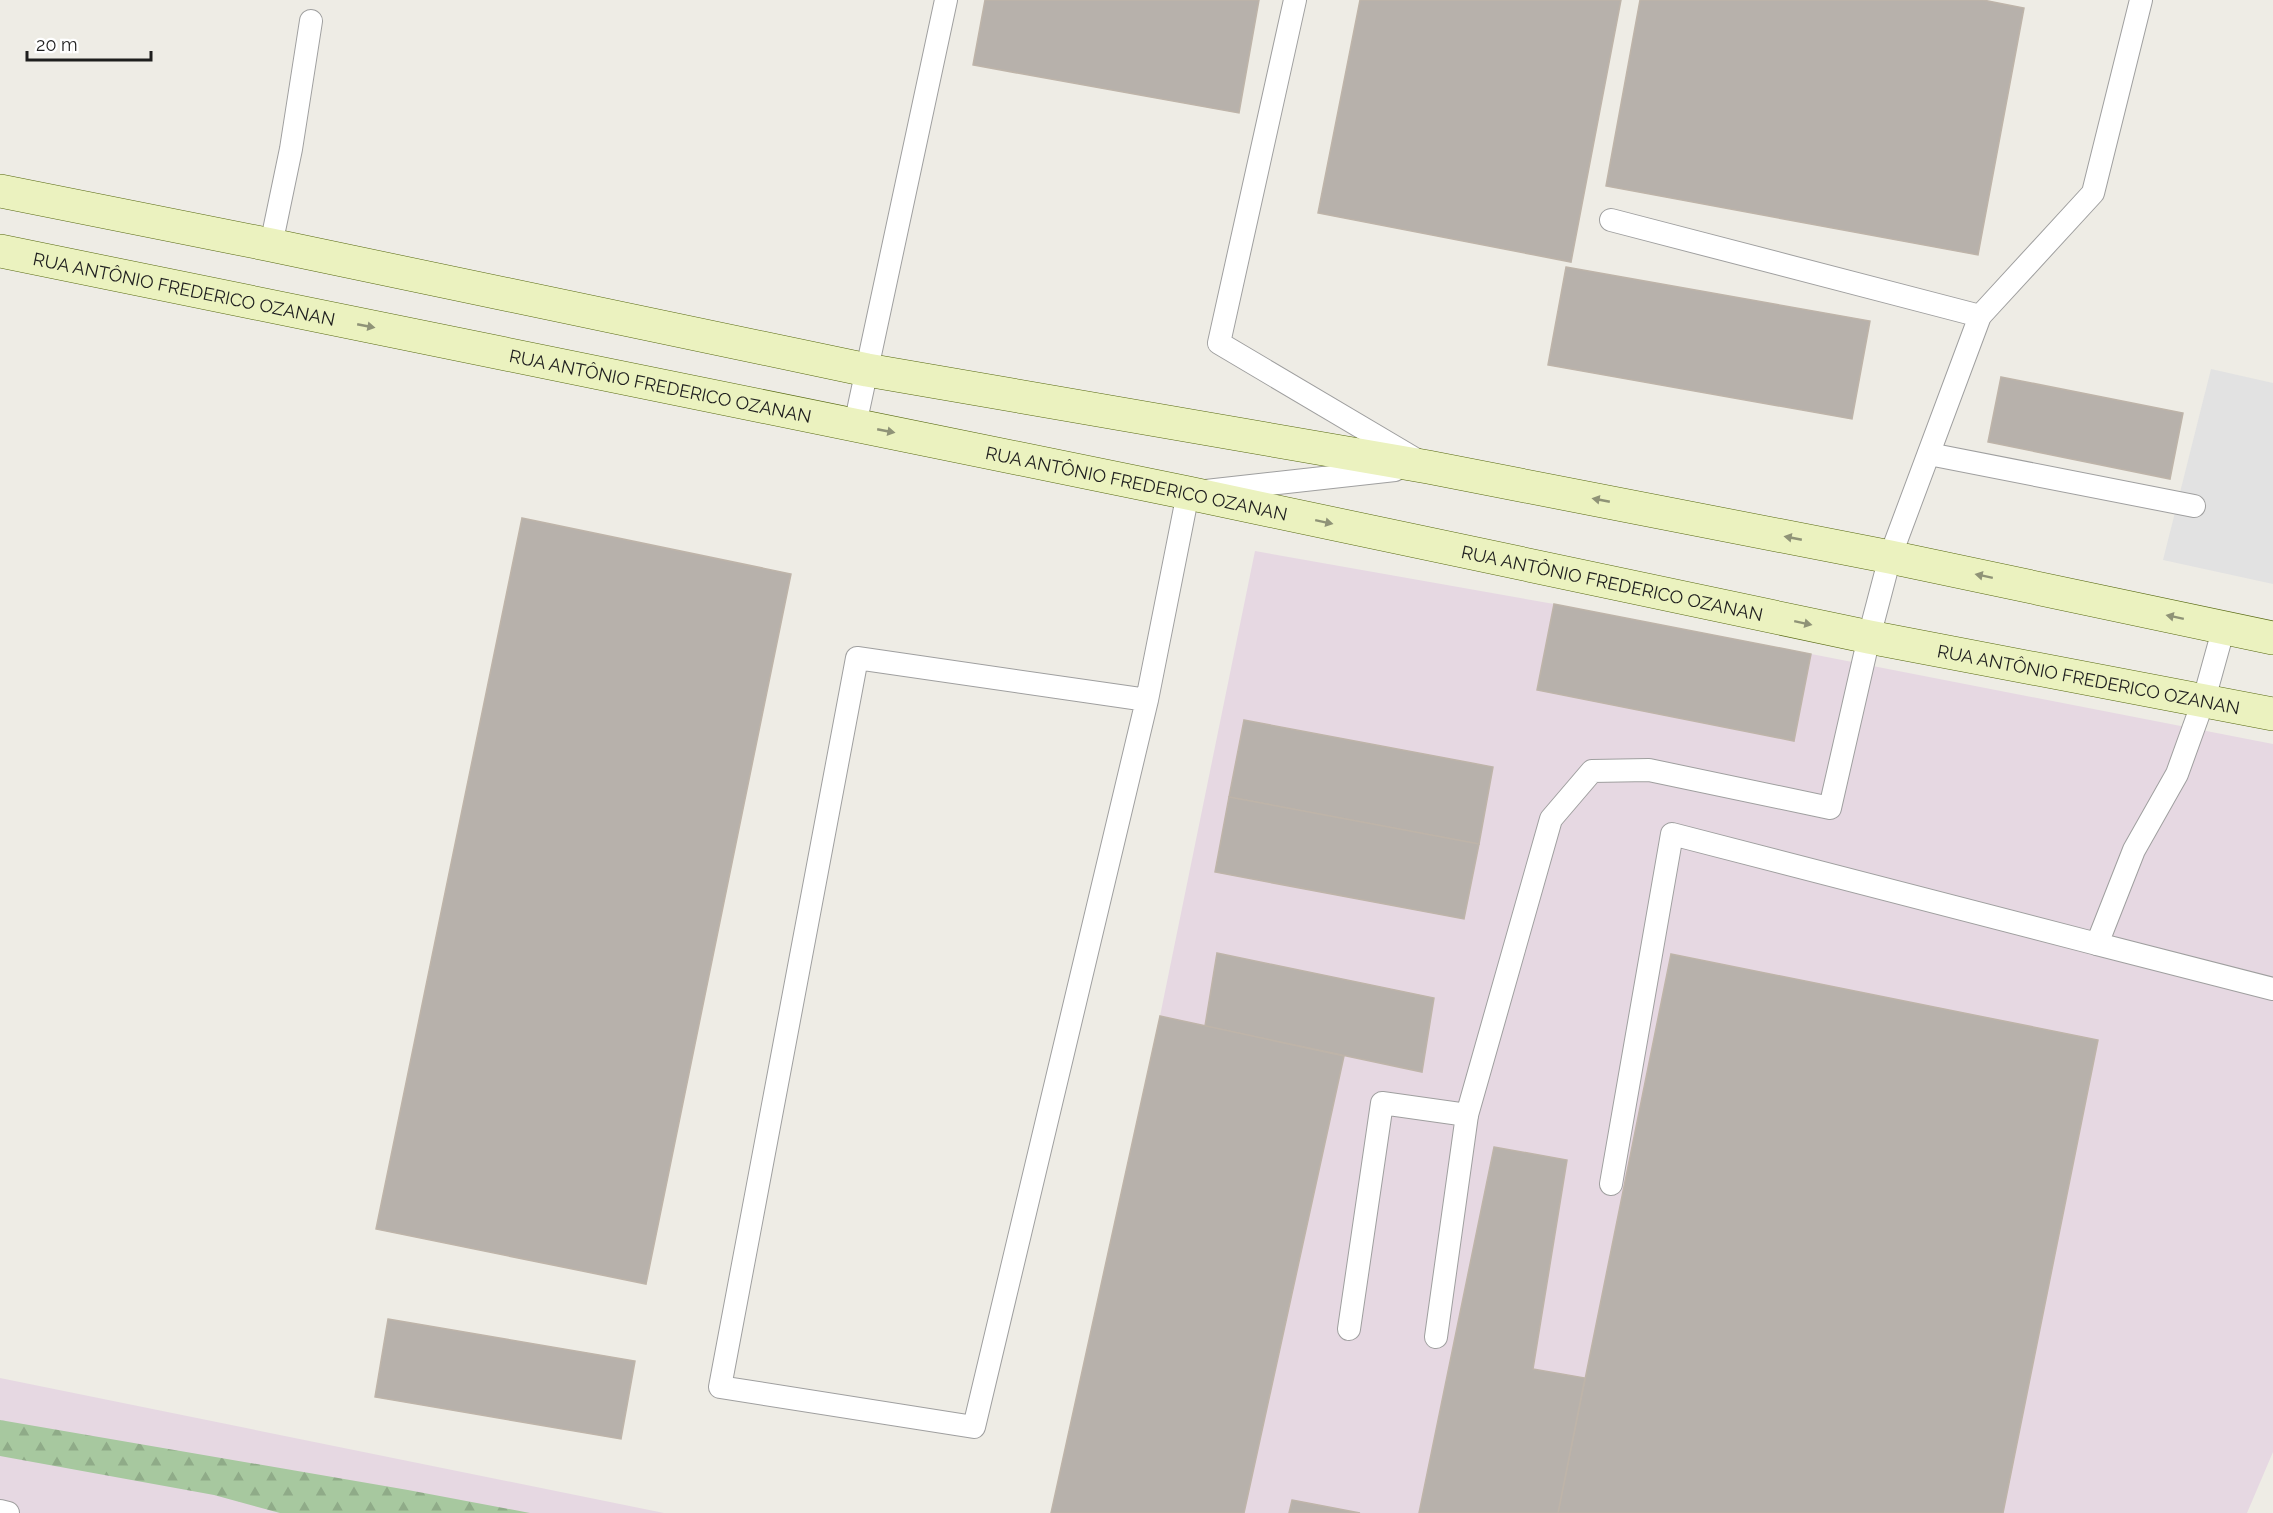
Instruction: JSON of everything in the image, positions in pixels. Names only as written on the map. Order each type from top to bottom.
[{"type":"main road","points":[[0,191],[271,245],[867,370],[1428,466],[1890,556],[2273,638]]},
{"type":"main road","name":"RUA ANTÔNIO FREDERICO OZANAN","points":[[0,251],[1188,493],[1869,638],[2204,699],[2273,714]]},
{"type":"lane","points":[[855,425],[946,0]]},
{"type":"lane","points":[[1295,0],[1219,343],[1428,466]]},
{"type":"lane","points":[[1436,1337],[1467,1115],[1551,819],[1592,771],[1649,770],[1830,808],[1890,556],[1980,316],[2093,193],[2140,0]]},
{"type":"lane","points":[[271,245],[291,149],[311,21]]},
{"type":"lane","points":[[1611,220],[1980,316]]},
{"type":"lane","points":[[1929,454],[2194,506]]},
{"type":"lane","points":[[1147,700],[857,658],[720,1387],[975,1427],[1147,700],[1188,493],[1428,466]]},
{"type":"lane","points":[[2097,944],[2134,850],[2177,774],[2204,699],[2224,627]]},
{"type":"lane","points":[[1611,1184],[1672,834],[2273,989]]},
{"type":"lane","points":[[1349,1329],[1382,1103],[1467,1115]]},
{"type":"lane","points":[[0,1511],[8,1513]]},
{"type":"shaded area","points":[[2211,369],[2273,383],[2273,584],[2163,560]]},
{"type":"shaded area","points":[[1255,551],[1554,604],[2273,744],[2273,1452],[2247,1513],[1051,1513],[1160,1016]]},
{"type":"shaded area","points":[[0,1378],[664,1513],[0,1513]]},
{"type":"green space","points":[[0,1420],[530,1513],[280,1513],[214,1495],[0,1456]]},
{"type":"building","points":[[985,0],[1259,0],[1239,113],[973,65]]},
{"type":"building","points":[[1360,0],[1621,0],[1571,262],[1318,213]]},
{"type":"building","points":[[1640,0],[1983,0],[2024,8],[1978,255],[1606,186]]},
{"type":"building","points":[[1566,267],[1870,321],[1852,419],[1548,365]]},
{"type":"building","points":[[2001,377],[2183,413],[2170,479],[1988,442]]},
{"type":"building","points":[[522,518],[791,574],[646,1284],[376,1229]]},
{"type":"building","points":[[1554,604],[1811,654],[1794,741],[1537,690]]},
{"type":"building","points":[[1244,720],[1493,767],[1479,844],[1229,797]]},
{"type":"building","points":[[1229,797],[1479,844],[1464,919],[1215,872]]},
{"type":"building","points":[[1217,953],[1434,998],[1422,1072],[1205,1026]]},
{"type":"building","points":[[1671,954],[2098,1040],[2003,1513],[1558,1513]]},
{"type":"building","points":[[1160,1016],[1344,1056],[1244,1513],[1051,1513]]},
{"type":"building","points":[[1494,1147],[1567,1160],[1533,1369],[1585,1378],[1558,1513],[1419,1513]]},
{"type":"building","points":[[388,1319],[635,1361],[621,1439],[375,1397]]},
{"type":"building","points":[[1292,1500],[1360,1513],[1289,1513]]}]
